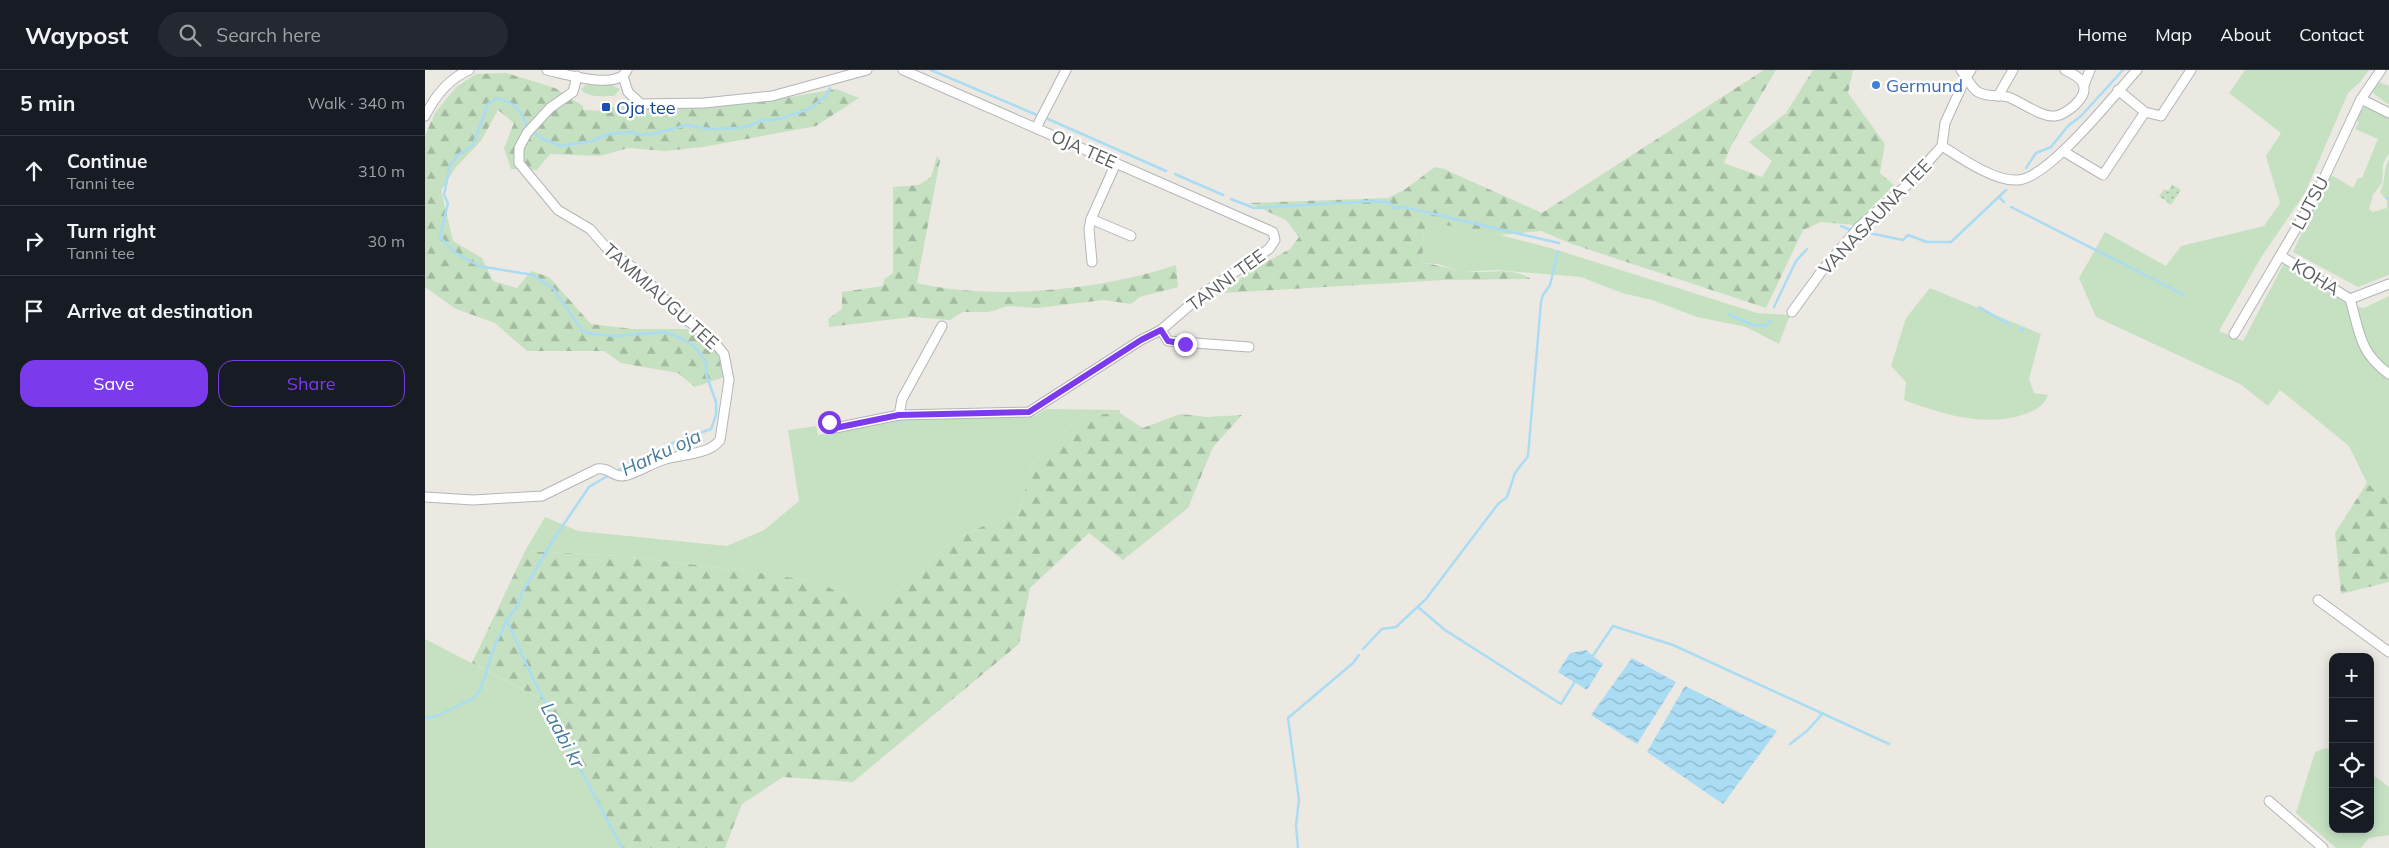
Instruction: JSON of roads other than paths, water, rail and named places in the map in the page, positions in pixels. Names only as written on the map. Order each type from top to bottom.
[{"type":"street","points":[[425,116],[438,94],[453,79],[469,70]]},
{"type":"street","points":[[547,70],[600,80],[618,79],[625,73]]},
{"type":"street","points":[[625,73],[628,92],[641,104],[668,104],[772,96],[867,70]]},
{"type":"street","name":"OJA TEE","points":[[906,70],[1265,227]]},
{"type":"street","points":[[1036,128],[1066,70]]},
{"type":"street","points":[[1998,96],[2013,70]]},
{"type":"street","points":[[2065,70],[2079,79],[2084,86]]},
{"type":"street","points":[[1966,72],[1975,91],[1989,97],[2006,97],[2054,116],[2064,114],[2077,103],[2090,70]]},
{"type":"street","points":[[1966,72],[1945,123],[1941,146],[1981,169],[2017,180],[2033,176],[2063,151],[2137,70]]},
{"type":"street","points":[[2119,90],[2145,112],[2161,116],[2191,70]]},
{"type":"street","name":"LUTSU","points":[[2234,334],[2317,193],[2361,99],[2381,70]]},
{"type":"street","name":"TAMMIAUGU TEE","points":[[425,497],[473,500],[541,496],[597,469],[628,475],[666,458],[705,450],[716,445],[719,440],[729,380],[724,354],[711,337],[680,315],[637,270],[611,253],[589,230],[558,210],[519,163],[519,148],[527,133],[549,108],[573,92],[577,76]]},
{"type":"street","points":[[2361,99],[2389,113]]},
{"type":"street","points":[[2063,151],[2103,175],[2145,112]]},
{"type":"street","name":"VANASAUNA TEE","points":[[1792,312],[1821,272],[1842,250],[1859,227],[1907,185],[1941,146]]},
{"type":"street","points":[[1093,262],[1089,229],[1091,218],[1116,163]]},
{"type":"street","points":[[1091,218],[1131,236]]},
{"type":"street","name":"TANNI TEE","points":[[829,422],[835,428],[899,415],[1029,412],[1141,340],[1161,330],[1205,292],[1269,249],[1275,240],[1273,232],[1265,227]]},
{"type":"street","name":"KOHA","points":[[2281,256],[2351,299],[2365,350],[2374,363],[2389,374]]},
{"type":"street","name":"KOHA","points":[[2351,299],[2389,284]]},
{"type":"street","points":[[899,415],[902,399],[942,326]]},
{"type":"street","points":[[1161,330],[1168,341],[1249,347]]},
{"type":"street","points":[[2318,600],[2389,652]]},
{"type":"street","points":[[2269,801],[2323,848]]},
{"type":"water","points":[[1586,650],[1603,664],[1587,690],[1558,672],[1570,653]]},
{"type":"water","points":[[1632,658],[1676,682],[1637,744],[1591,715]]},
{"type":"water","points":[[1685,686],[1777,731],[1723,804],[1647,752]]},
{"type":"waterway","points":[[931,70],[1037,115]]},
{"type":"waterway","points":[[2026,168],[2036,153],[2051,147],[2068,126],[2081,116],[2123,70]]},
{"type":"waterway","name":"Harku oja","points":[[534,132],[540,138],[561,146],[592,141],[609,134],[631,132],[639,135],[652,134],[687,125],[709,129],[737,128],[749,126],[760,121],[779,119],[809,109],[826,96],[830,88]]},
{"type":"waterway","name":"Harku oja","points":[[527,126],[522,114],[513,104],[496,98],[488,104],[473,145],[458,155],[450,165],[444,195],[448,203],[440,237],[454,252],[479,266],[533,275],[554,289],[582,331],[615,336],[664,332],[681,338],[695,347],[706,362],[706,374],[716,402],[716,415],[711,429],[677,441],[614,472]]},
{"type":"waterway","points":[[1048,119],[1166,171]]},
{"type":"waterway","points":[[1175,174],[1223,195]]},
{"type":"waterway","points":[[1859,231],[1903,240],[1908,235],[1927,242],[1951,242],[2006,190]]},
{"type":"waterway","points":[[1999,197],[2004,202]]},
{"type":"waterway","points":[[1231,199],[1254,208],[1374,201],[1390,203],[1395,208],[1403,207],[1559,243]]},
{"type":"waterway","points":[[2011,207],[2184,295]]},
{"type":"waterway","points":[[1841,226],[1853,231]]},
{"type":"waterway","points":[[1774,307],[1796,261],[1807,249]]},
{"type":"waterway","points":[[1363,649],[1382,629],[1396,627],[1426,599],[1498,504],[1507,497],[1515,473],[1528,456],[1541,302],[1543,295],[1550,285],[1558,251]]},
{"type":"waterway","points":[[1979,307],[2010,325]]},
{"type":"waterway","points":[[1728,314],[1753,325],[1765,326],[1770,321]]},
{"type":"waterway","points":[[2019,329],[2023,330]]},
{"type":"waterway","name":"Harku oja","points":[[425,718],[437,716],[474,698],[481,688],[495,645],[506,622],[518,605],[523,591],[555,537],[589,487],[609,475]]},
{"type":"waterway","points":[[1418,607],[1445,630],[1561,704],[1576,680]]},
{"type":"waterway","name":"Laabi kr","points":[[507,621],[535,683],[622,848]]},
{"type":"waterway","points":[[1592,657],[1613,626],[1673,645],[1889,744]]},
{"type":"waterway","points":[[1298,848],[1296,825],[1299,800],[1288,718],[1353,663],[1359,655]]},
{"type":"waterway","points":[[1790,744],[1807,731],[1823,713]]},
{"type":"place","name":"Germund","points":[[1876,85]]},
{"type":"place","name":"Oja tee","points":[[606,107]]}]
